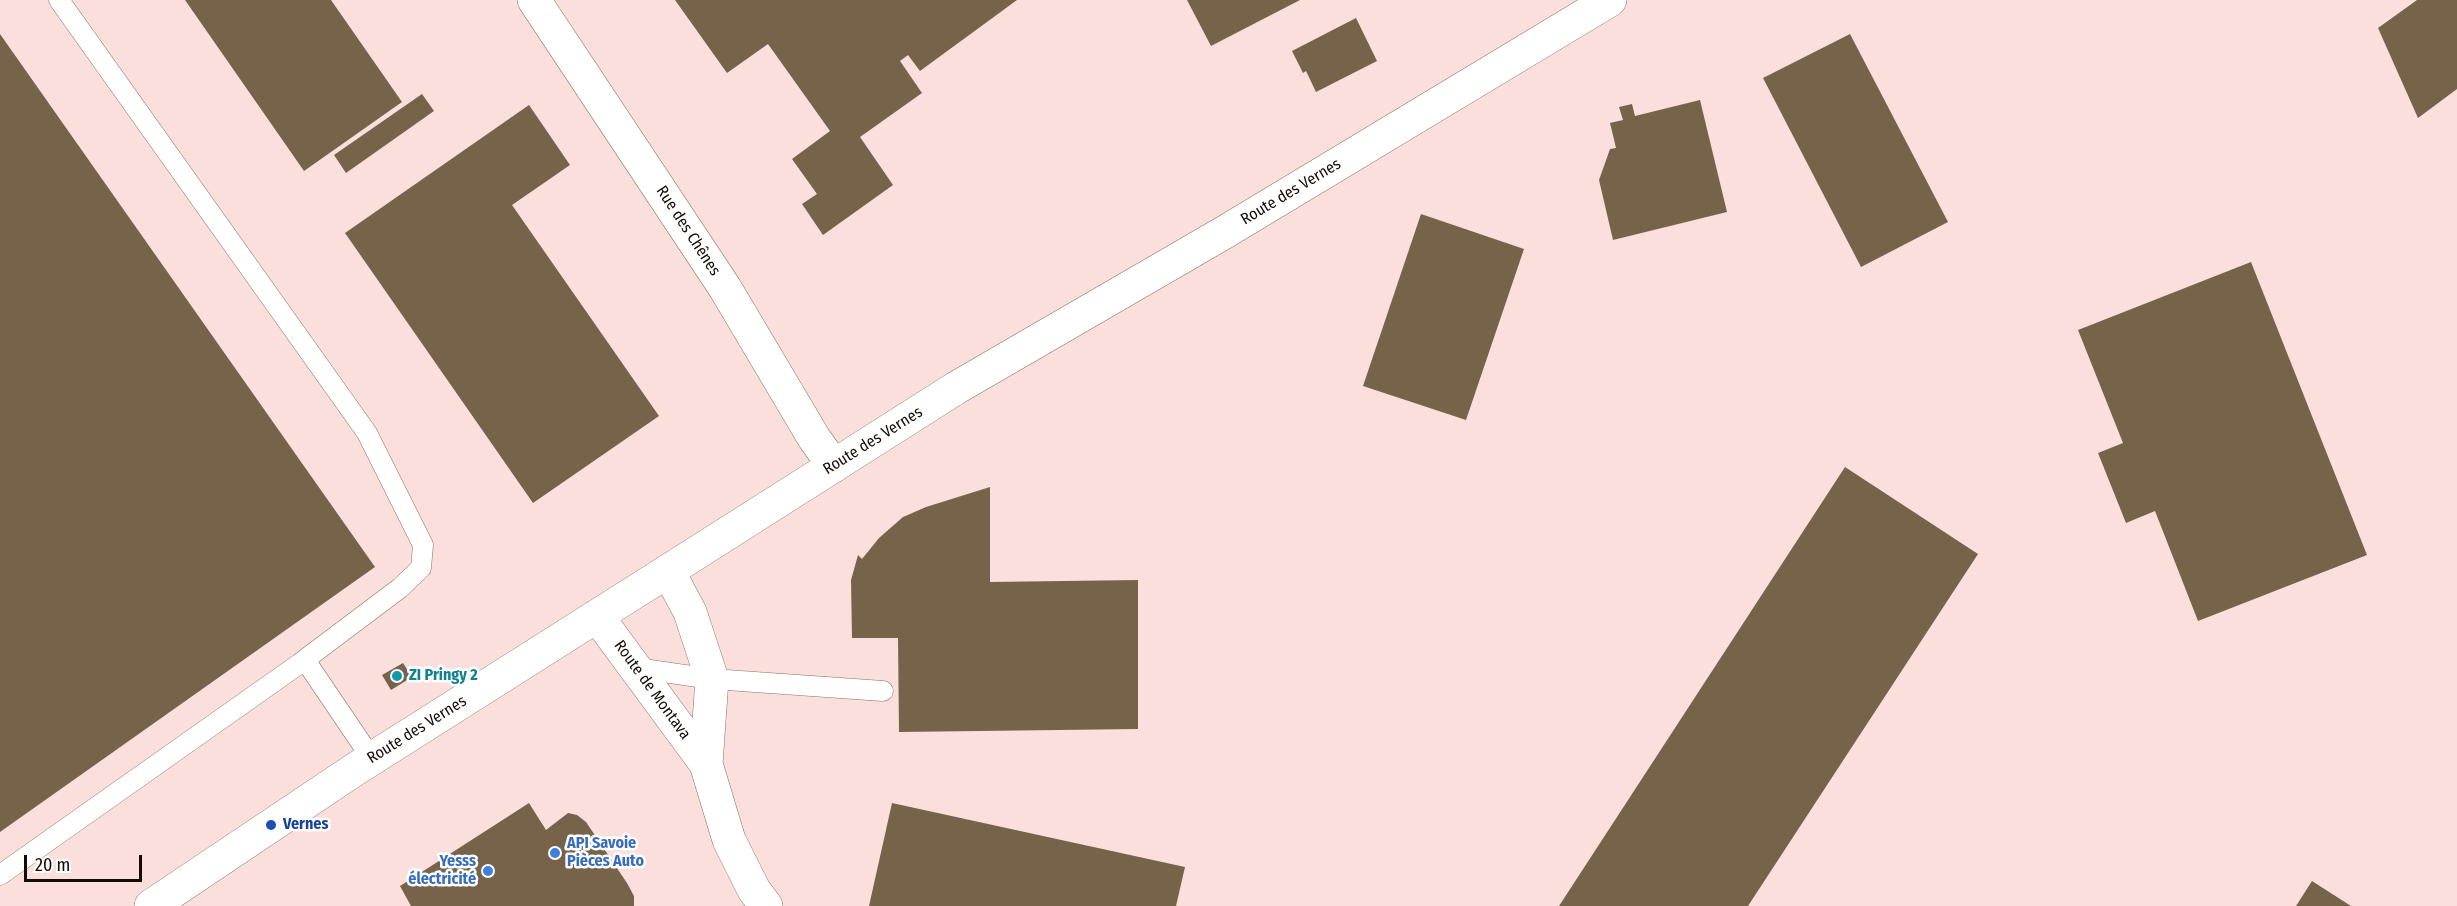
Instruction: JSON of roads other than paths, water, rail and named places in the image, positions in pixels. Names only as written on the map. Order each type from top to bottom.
[{"type":"street","name":"Rue des Chênes","points":[[534,0],[725,288],[814,438],[834,466]]},
{"type":"street","name":"Route des Vernes","points":[[151,906],[372,759],[966,382],[1265,208],[1610,0]]},
{"type":"street","name":"Route de Montava","points":[[668,571],[690,612],[712,679],[706,764]]},
{"type":"street","name":"Route de Montava","points":[[597,616],[706,764],[729,840],[754,890],[766,906]]},
{"type":"lane","points":[[0,875],[305,660],[400,588],[422,568],[423,545],[367,433],[59,0]]},
{"type":"lane","points":[[305,660],[372,759]]},
{"type":"lane","points":[[636,668],[712,679],[883,692]]},
{"type":"place","name":"ZI Pringy 2","points":[[397,676]]},
{"type":"place","name":"Vernes","points":[[271,825]]},
{"type":"place","name":"API Savoie Pièces Auto","points":[[555,853]]},
{"type":"place","name":"Yesss électricité","points":[[488,871]]}]
